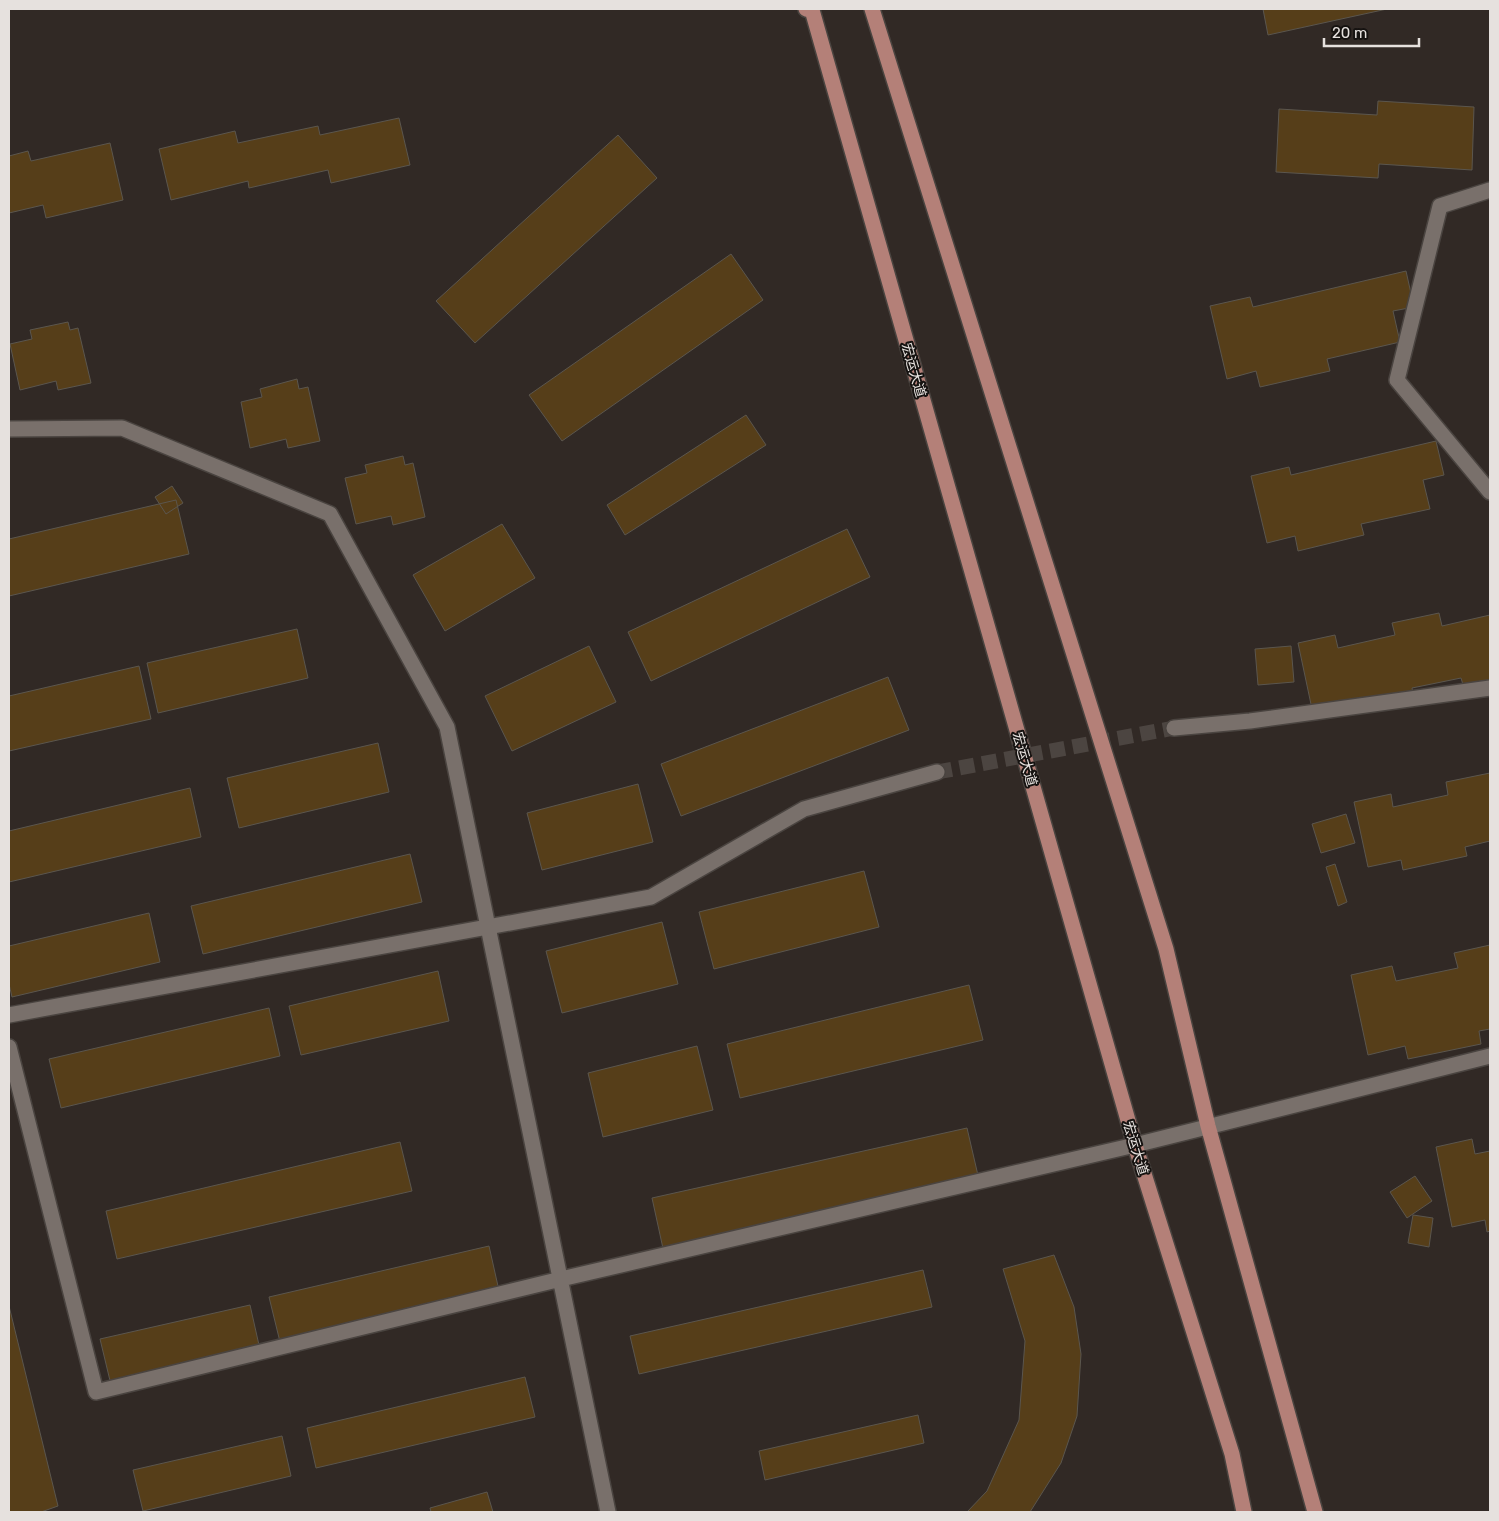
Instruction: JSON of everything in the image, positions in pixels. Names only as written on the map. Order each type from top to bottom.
[{"type":"main road","name":"宏运大道","points":[[806,9],[812,10],[1135,1145],[1232,1454],[1244,1512]]},
{"type":"main road","points":[[872,9],[1166,949],[1208,1126],[1315,1510]]},
{"type":"street","points":[[1490,190],[1440,206],[1397,380],[1490,492]]},
{"type":"street","points":[[9,429],[122,428],[330,514],[447,727],[608,1512]]},
{"type":"street","points":[[1174,728],[1250,722],[1490,688]]},
{"type":"street","points":[[9,1016],[652,897],[804,809],[937,772]]},
{"type":"street","points":[[9,1047],[96,1392],[561,1279],[1135,1145],[1490,1056]]},
{"type":"building","points":[[1263,9],[1387,9],[1268,35]]},
{"type":"building","points":[[1378,101],[1474,107],[1472,170],[1379,164],[1378,178],[1276,172],[1279,109],[1377,115]]},
{"type":"building","points":[[399,118],[410,165],[331,183],[328,170],[249,188],[248,181],[171,200],[159,149],[235,131],[238,143],[318,126],[320,135]]},
{"type":"building","points":[[618,135],[657,178],[475,343],[436,301]]},
{"type":"building","points":[[110,143],[123,200],[46,218],[43,205],[9,213],[9,156],[28,151],[31,161]]},
{"type":"building","points":[[731,254],[763,300],[562,441],[529,395]]},
{"type":"building","points":[[1406,271],[1414,307],[1393,311],[1400,342],[1327,359],[1330,371],[1260,387],[1256,371],[1227,379],[1210,306],[1250,297],[1253,307]]},
{"type":"building","points":[[68,322],[70,330],[78,328],[91,383],[58,390],[56,381],[20,390],[10,344],[32,339],[30,330]]},
{"type":"building","points":[[297,379],[299,389],[308,387],[320,441],[288,448],[286,439],[250,448],[241,402],[262,397],[260,389]]},
{"type":"building","points":[[746,415],[766,445],[625,535],[607,505]]},
{"type":"building","points":[[1436,441],[1444,475],[1423,480],[1430,509],[1361,524],[1364,535],[1298,551],[1295,536],[1267,543],[1251,476],[1289,467],[1291,475]]},
{"type":"building","points":[[403,456],[405,465],[413,463],[425,517],[393,525],[391,516],[356,524],[345,478],[367,473],[365,465]]},
{"type":"building","points":[[172,486],[183,503],[166,514],[155,497]]},
{"type":"building","points":[[176,500],[189,554],[9,596],[9,539]]},
{"type":"building","points":[[502,524],[535,578],[445,631],[413,575]]},
{"type":"building","points":[[847,529],[870,577],[651,681],[628,632]]},
{"type":"building","points":[[1439,613],[1442,626],[1490,615],[1490,682],[1464,688],[1461,678],[1412,688],[1414,698],[1312,709],[1298,643],[1335,635],[1338,648],[1395,635],[1392,623]]},
{"type":"building","points":[[297,629],[308,678],[158,713],[147,663]]},
{"type":"building","points":[[589,646],[616,702],[512,751],[485,696]]},
{"type":"building","points":[[1291,646],[1294,682],[1258,685],[1255,649]]},
{"type":"building","points":[[139,666],[151,719],[9,751],[9,696]]},
{"type":"building","points":[[888,677],[909,730],[681,816],[661,764]]},
{"type":"building","points":[[378,743],[389,792],[239,828],[227,778]]},
{"type":"building","points":[[1490,773],[1490,841],[1465,847],[1467,856],[1403,870],[1401,860],[1368,867],[1354,802],[1391,794],[1393,807],[1448,795],[1446,782]]},
{"type":"building","points":[[638,784],[653,842],[542,870],[527,813]]},
{"type":"building","points":[[190,788],[201,837],[9,882],[9,831]]},
{"type":"building","points":[[1346,814],[1355,843],[1321,853],[1312,824]]},
{"type":"building","points":[[410,854],[422,902],[203,954],[191,906]]},
{"type":"building","points":[[1335,864],[1347,902],[1338,906],[1326,867]]},
{"type":"building","points":[[864,871],[879,927],[714,969],[699,912]]},
{"type":"building","points":[[149,913],[160,962],[12,997],[9,984],[9,946]]},
{"type":"building","points":[[662,922],[678,984],[562,1013],[546,951]]},
{"type":"building","points":[[1490,945],[1490,1029],[1479,1031],[1481,1044],[1408,1059],[1405,1046],[1368,1055],[1351,975],[1392,966],[1396,981],[1458,968],[1454,953]]},
{"type":"building","points":[[438,971],[449,1021],[301,1055],[289,1006]]},
{"type":"building","points":[[969,985],[983,1040],[740,1098],[727,1044]]},
{"type":"building","points":[[269,1008],[280,1056],[61,1108],[49,1059]]},
{"type":"building","points":[[697,1046],[713,1110],[603,1137],[588,1073]]},
{"type":"building","points":[[967,1128],[980,1184],[664,1253],[652,1198]]},
{"type":"building","points":[[1472,1139],[1475,1154],[1490,1151],[1490,1231],[1487,1232],[1485,1220],[1452,1227],[1436,1147]]},
{"type":"building","points":[[400,1142],[412,1191],[117,1259],[106,1211]]},
{"type":"building","points":[[1415,1176],[1432,1201],[1407,1218],[1390,1192]]},
{"type":"building","points":[[1413,1215],[1433,1218],[1429,1247],[1408,1243]]},
{"type":"building","points":[[489,1246],[500,1295],[281,1346],[269,1297]]},
{"type":"building","points":[[1054,1255],[1074,1307],[1081,1354],[1077,1416],[1061,1463],[1030,1512],[967,1512],[987,1491],[1019,1420],[1025,1341],[1003,1269]]},
{"type":"building","points":[[923,1270],[932,1307],[639,1374],[630,1336]]},
{"type":"building","points":[[250,1305],[261,1354],[112,1389],[100,1339]]},
{"type":"building","points":[[9,1306],[58,1506],[41,1512],[9,1512]]},
{"type":"building","points":[[525,1377],[535,1417],[316,1468],[307,1428]]},
{"type":"building","points":[[918,1415],[924,1443],[765,1480],[759,1451]]},
{"type":"building","points":[[282,1436],[291,1476],[143,1511],[133,1470]]},
{"type":"building","points":[[487,1492],[493,1512],[431,1512],[430,1508]]},
{"type":"tunnel","points":[[937,772],[1174,728]]}]
